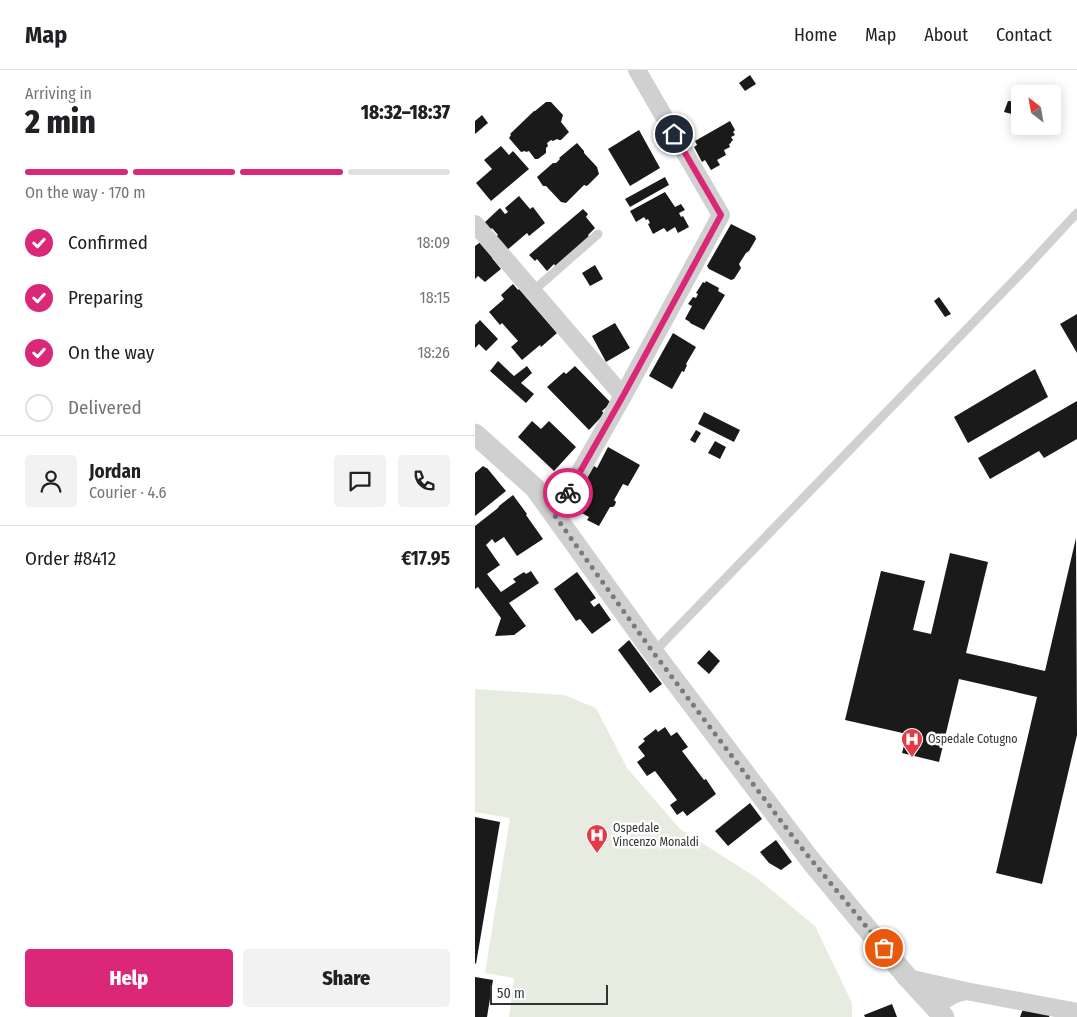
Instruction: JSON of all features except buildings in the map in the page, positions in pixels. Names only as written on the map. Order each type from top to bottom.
[{"type":"street","points":[[555,516],[623,396],[721,215],[637,70]]},
{"type":"street","points":[[475,224],[623,396]]},
{"type":"street","points":[[475,434],[535,488],[653,652],[811,861],[908,978],[939,1012],[955,994],[966,992]]},
{"type":"street","points":[[908,978],[966,992],[1077,1012]]},
{"type":"lane","points":[[653,652],[1025,269],[1077,213]]},
{"type":"lane","points":[[533,291],[598,234]]},
{"type":"shaded area","name":"Ospedale Vincenzo Monaldi","points":[[475,689],[564,695],[596,708],[627,768],[680,829],[757,878],[815,926],[852,1003],[852,1017],[509,1017],[514,978],[485,973],[510,818],[475,812]]},
{"type":"way so far","points":[[568,493],[555,516],[653,652],[811,861],[884,948]]},
{"type":"place","name":"Ospedale Cotugno","points":[[912,758]]},
{"type":"place","name":"Ospedale Vincenzo Monaldi","points":[[597,854]]},
{"type":"route","points":[[568,493],[721,215],[674,134]]}]
